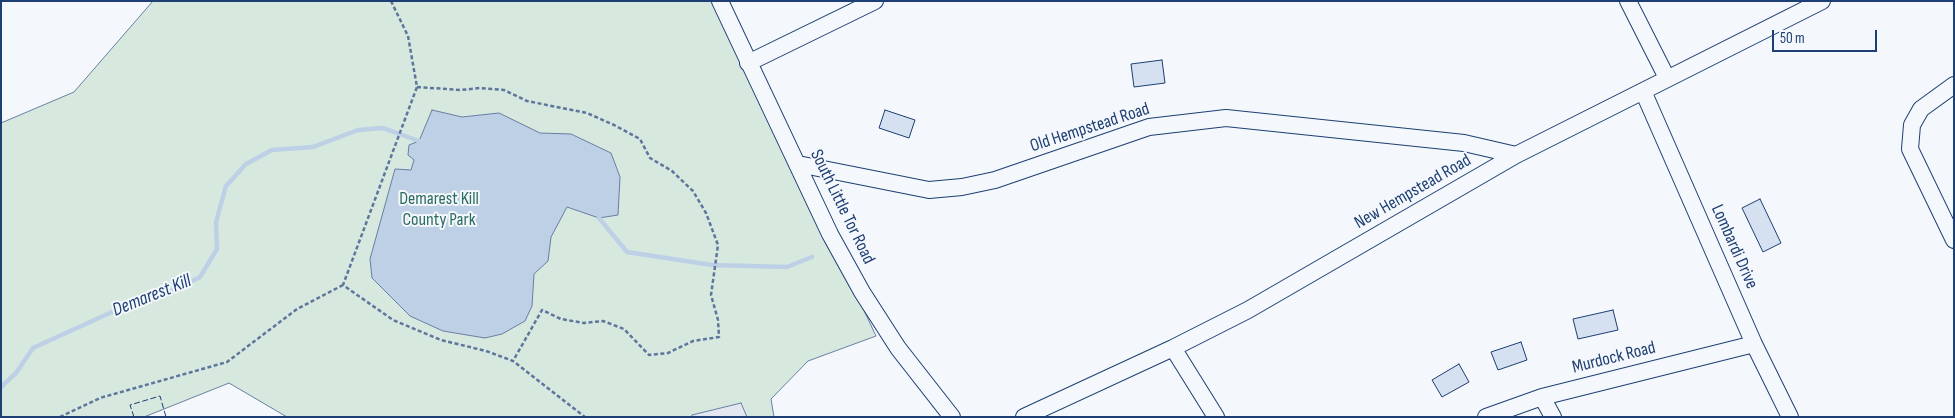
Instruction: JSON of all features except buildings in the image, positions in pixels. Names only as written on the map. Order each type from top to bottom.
[{"type":"street","name":"South Little Tor Road","points":[[720,1],[830,234],[862,292],[898,348],[952,417]]},
{"type":"street","points":[[748,63],[875,1]]},
{"type":"street","points":[[1628,1],[1667,78]]},
{"type":"street","name":"New Hempstead Road","points":[[1024,417],[1173,348],[1248,310],[1516,155],[1822,1]]},
{"type":"street","points":[[1954,85],[1921,109],[1912,125],[1910,149],[1954,240]]},
{"type":"street","name":"Lombardi Drive","points":[[1644,91],[1754,344],[1790,417]]},
{"type":"street","name":"Old Hempstead Road","points":[[798,164],[929,190],[962,187],[995,180],[1149,127],[1226,118],[1464,143],[1516,155]]},
{"type":"street","name":"Murdock Road","points":[[1486,417],[1542,397],[1754,344]]},
{"type":"street","points":[[1173,348],[1216,417]]},
{"type":"street","points":[[1542,397],[1553,417]]},
{"type":"path","points":[[60,417],[100,398],[227,362],[297,309],[343,284],[417,87],[408,36],[392,1]]},
{"type":"path","points":[[417,87],[504,90],[527,101],[587,113],[614,124],[640,139],[650,158],[672,171],[693,191],[706,213],[718,245],[711,295],[718,320],[719,337],[693,341],[668,353],[649,355],[624,329],[603,321],[584,323],[561,320],[542,310],[513,361]]},
{"type":"path","points":[[343,284],[394,320],[441,340],[486,351],[513,361],[585,417]]},
{"type":"green space","name":"Demarest Kill County Park","points":[[153,1],[719,1],[876,336],[808,361],[771,399],[774,417],[287,417],[229,383],[144,417],[1,417],[1,123],[74,92]]},
{"type":"shaded area","points":[[741,403],[747,417],[691,417],[692,415]]},
{"type":"water","points":[[432,110],[462,117],[499,113],[540,133],[571,134],[611,153],[620,177],[618,215],[599,218],[567,207],[551,237],[548,261],[534,274],[532,306],[525,321],[502,334],[485,338],[443,331],[410,316],[372,278],[370,259],[395,169],[411,170],[414,160],[408,155],[409,145],[419,141]]},
{"type":"waterway","name":"Demarest Kill","points":[[1,387],[16,373],[33,348],[112,312],[159,297],[200,277],[217,249],[216,222],[226,186],[246,164],[272,150],[313,147],[358,130],[383,128],[419,141]]},
{"type":"waterway","points":[[599,218],[627,252],[712,265],[787,267],[812,257]]},
{"type":"fence","points":[[134,417],[130,405],[160,396],[166,417]]}]
